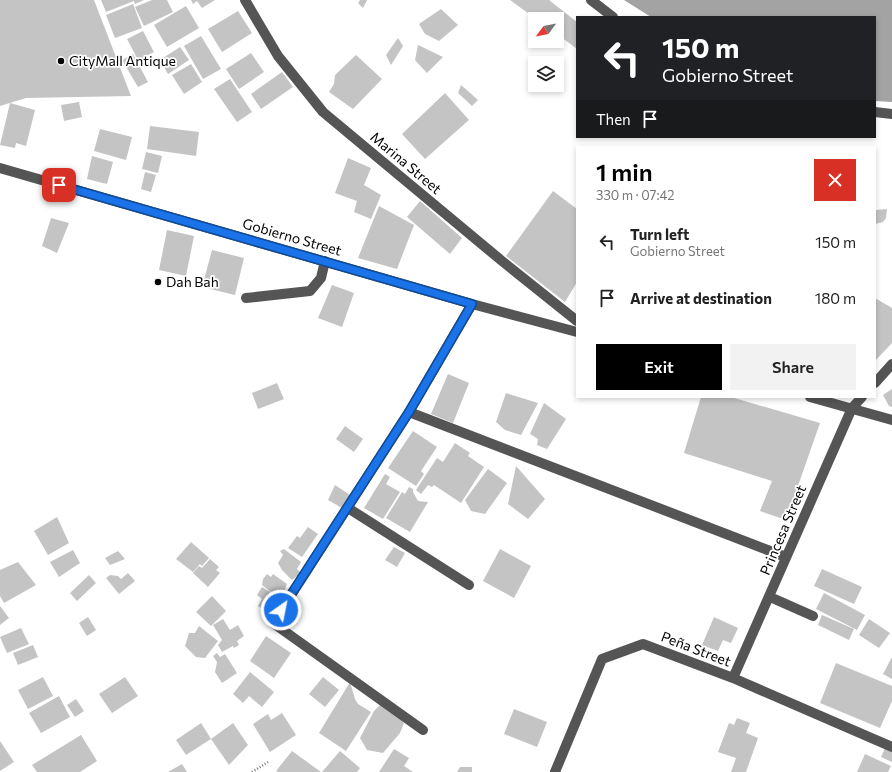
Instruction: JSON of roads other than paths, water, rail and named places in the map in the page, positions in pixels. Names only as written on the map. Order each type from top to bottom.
[{"type":"street","name":"Marina Street","points":[[245,0],[278,56],[323,112],[496,256],[576,320]]},
{"type":"street","points":[[591,0],[612,16]]},
{"type":"street","points":[[876,112],[892,114]]},
{"type":"street","name":"Gobierno Street","points":[[0,168],[472,304],[576,332]]},
{"type":"street","points":[[246,298],[310,291],[321,278],[325,261]]},
{"type":"street","points":[[423,730],[273,623],[409,412],[472,304]]},
{"type":"street","points":[[876,382],[892,364]]},
{"type":"street","points":[[814,398],[892,420]]},
{"type":"street","name":"Princesa Street","points":[[733,678],[852,408],[861,398]]},
{"type":"street","points":[[409,412],[786,557]]},
{"type":"street","points":[[348,508],[469,585]]},
{"type":"street","points":[[770,597],[813,616]]},
{"type":"street","name":"Peña Street","points":[[554,772],[602,659],[643,644],[733,678],[892,747]]},
{"type":"place","name":"CityMall Antique","points":[[61,61]]},
{"type":"place","name":"Dah Bah","points":[[158,282]]}]
